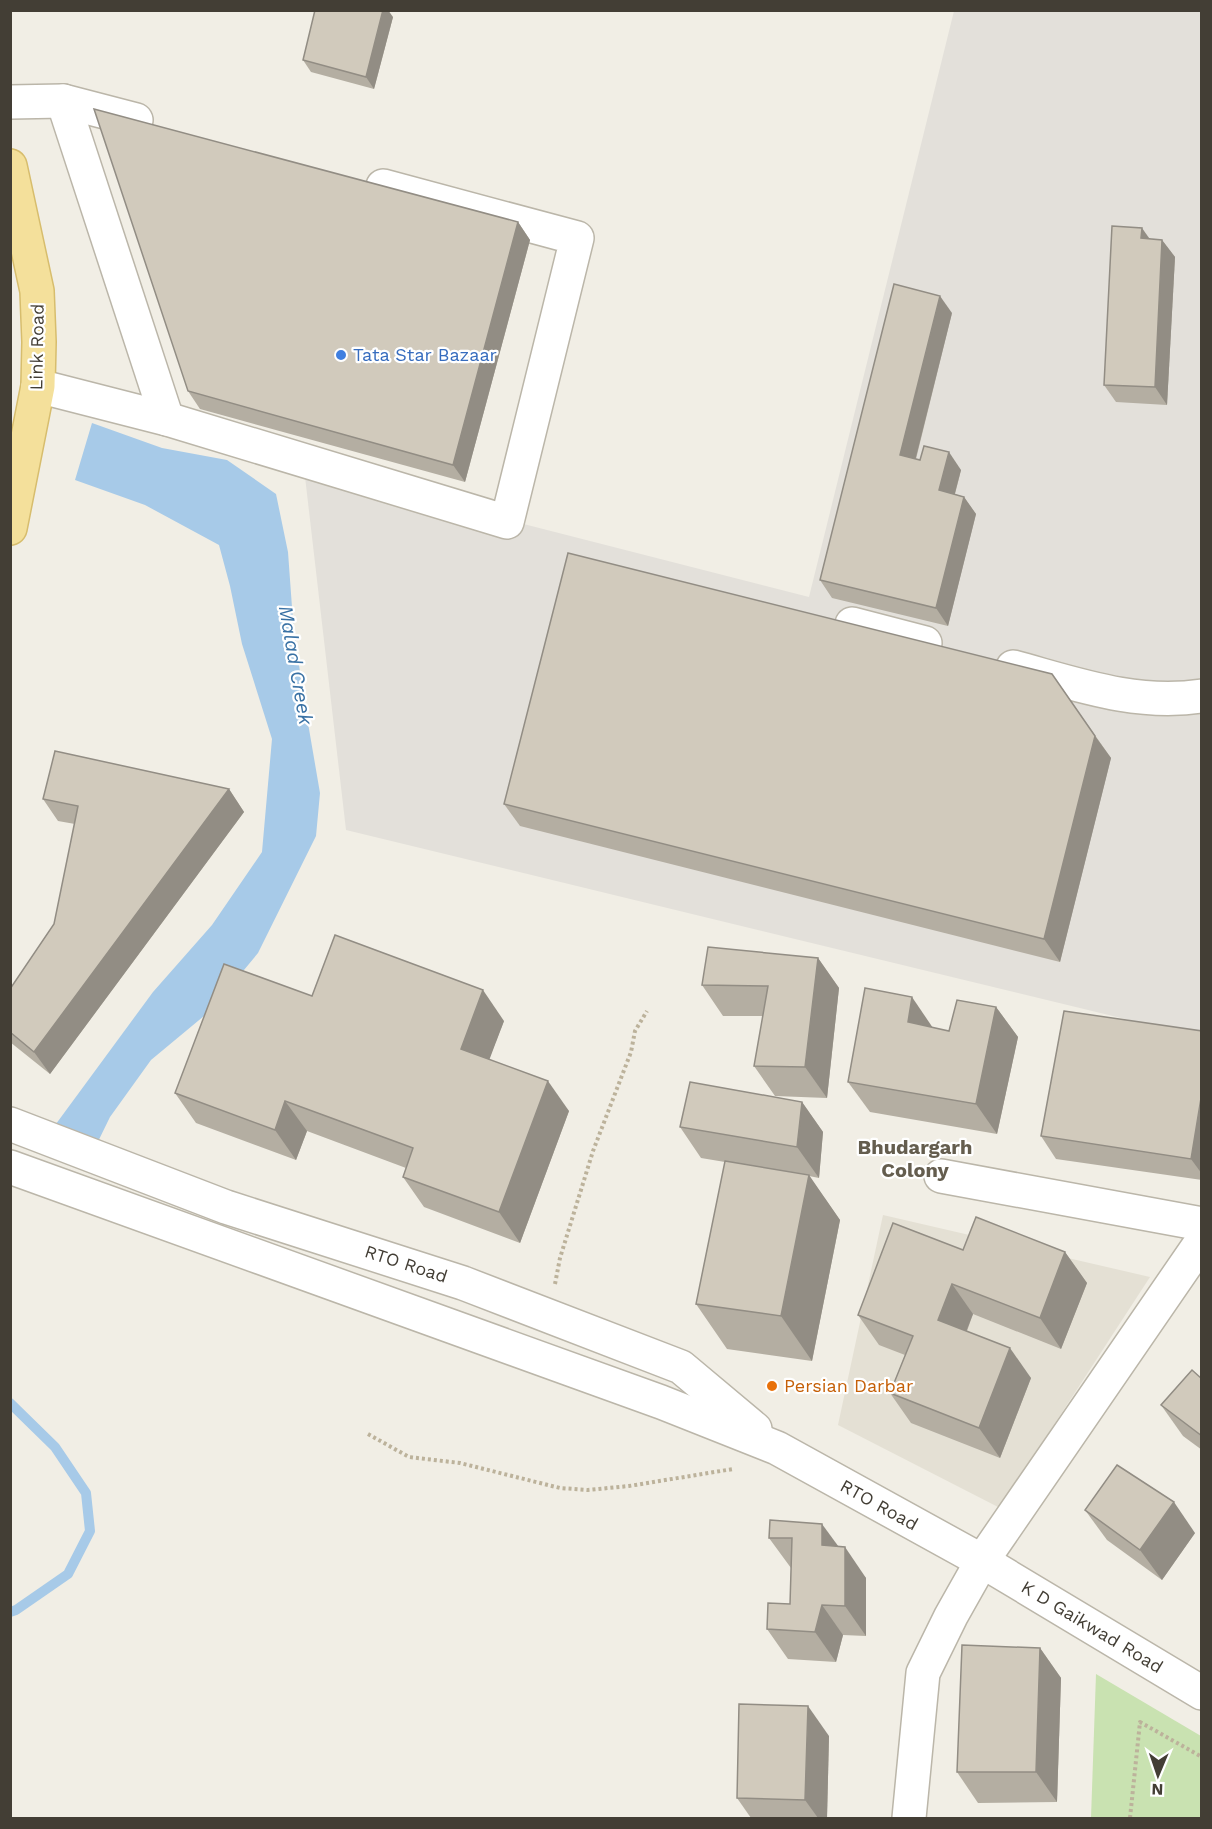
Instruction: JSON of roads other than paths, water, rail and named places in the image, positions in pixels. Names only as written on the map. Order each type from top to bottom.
[{"type":"main road","name":"Link Road","points":[[10,166],[37,291],[39,342],[38,386],[10,528]]},
{"type":"street","points":[[63,101],[167,419]]},
{"type":"street","points":[[10,102],[63,101],[166,128]]},
{"type":"street","points":[[38,386],[167,419],[507,522],[578,238],[360,180]]},
{"type":"street","points":[[852,624],[954,651]]},
{"type":"street","points":[[987,660],[1116,694],[1176,700],[1202,696]]},
{"type":"street","name":"RTO Road","points":[[10,1124],[226,1207],[463,1282],[681,1367],[777,1448]]},
{"type":"street","name":"RTO Road","points":[[10,1167],[661,1402],[777,1448],[982,1561]]},
{"type":"street","points":[[941,1176],[1202,1224]]},
{"type":"street","points":[[909,1818],[923,1673],[951,1616],[982,1561],[1202,1241]]},
{"type":"street","name":"K D Gaikwad Road","points":[[982,1561],[1202,1693]]},
{"type":"water","points":[[92,423],[162,448],[227,460],[276,494],[288,552],[293,621],[320,793],[316,836],[258,953],[210,1011],[151,1060],[110,1117],[88,1162],[42,1143],[153,992],[212,925],[262,852],[272,739],[242,644],[219,545],[145,505],[75,480]]},
{"type":"waterway","name":"Malad Creek","points":[[10,1403],[55,1447],[86,1493],[90,1531],[68,1574],[10,1612]]},
{"type":"place","name":"Tata Star Bazaar","points":[[341,355]]},
{"type":"place","name":"Persian Darbar","points":[[772,1386]]},
{"type":"district","name":"Bhudargarh Colony","points":[[915,1158]]}]
